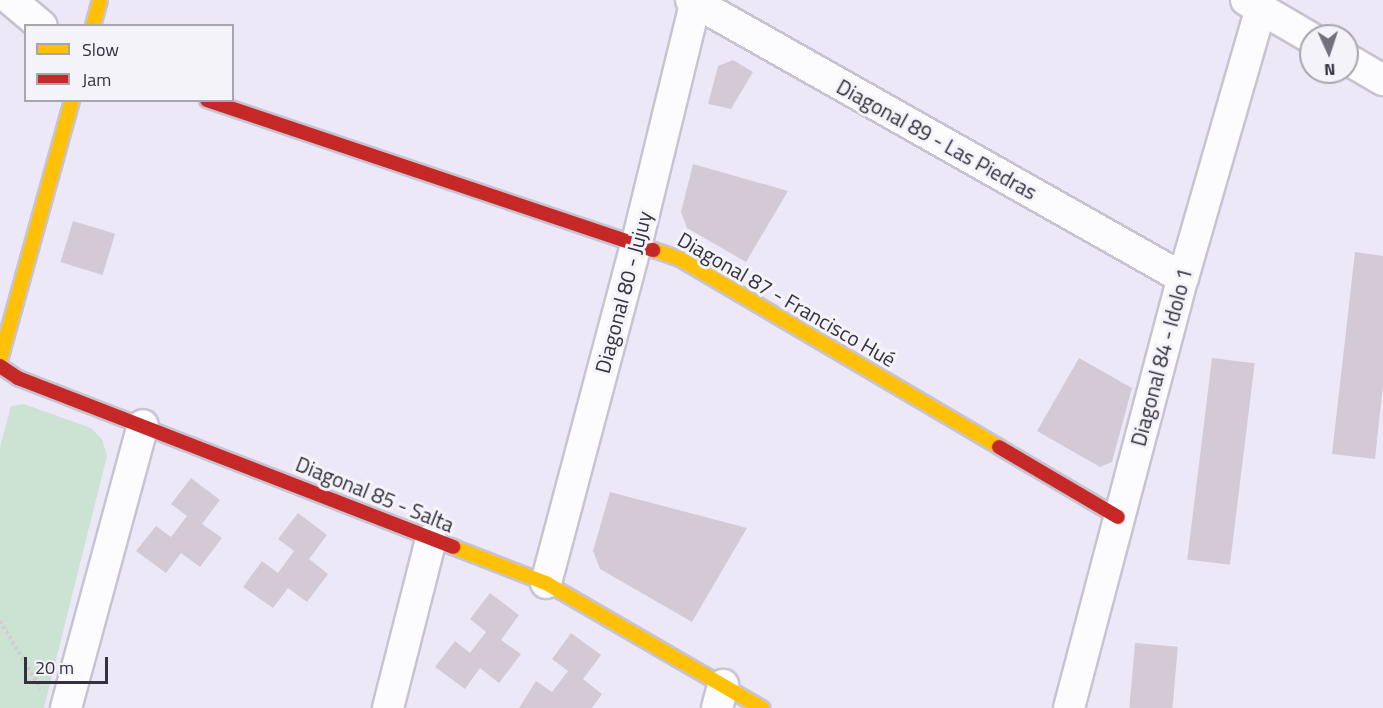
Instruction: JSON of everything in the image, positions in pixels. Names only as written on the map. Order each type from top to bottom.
[{"type":"street","points":[[11,0],[40,24]]},
{"type":"street","points":[[94,24],[100,0]]},
{"type":"street","name":"Diagonal 80 - Jujuy","points":[[546,583],[638,242],[694,1]]},
{"type":"street","name":"Diagonal 89 - Las Piedras","points":[[694,1],[1183,278]]},
{"type":"street","points":[[1254,4],[1299,31]]},
{"type":"street","name":"Diagonal 84 - Idolo 1","points":[[1069,708],[1254,4]]},
{"type":"street","points":[[1359,66],[1383,80]]},
{"type":"street","points":[[0,360],[71,102]]},
{"type":"street","name":"Diagonal 87 - Francisco Hué","points":[[213,102],[638,242],[680,259],[1118,517]]},
{"type":"street","name":"Diagonal 85 - Salta","points":[[0,366],[18,378],[546,583],[720,697],[762,708]]},
{"type":"street","points":[[56,703],[143,425]]},
{"type":"street","points":[[388,708],[430,539]]},
{"type":"path","points":[[0,621],[56,703]]},
{"type":"green space","points":[[24,404],[91,428],[102,439],[107,456],[44,708],[0,708],[0,447],[11,406]]},
{"type":"building","points":[[733,60],[753,72],[731,109],[708,104],[718,66]]},
{"type":"building","points":[[693,164],[788,191],[746,262],[687,228],[681,212]]},
{"type":"building","points":[[73,221],[115,234],[103,275],[60,262]]},
{"type":"building","points":[[1355,252],[1383,256],[1383,385],[1375,459],[1332,454]]},
{"type":"building","points":[[1079,358],[1132,388],[1112,462],[1100,467],[1037,431]]},
{"type":"building","points":[[1212,358],[1255,363],[1230,565],[1187,559]]},
{"type":"building","points":[[191,478],[220,500],[202,524],[222,538],[200,567],[181,553],[166,573],[136,551],[156,526],[171,537],[187,516],[171,504]]},
{"type":"building","points":[[610,492],[747,528],[692,622],[600,569],[593,551]]},
{"type":"building","points":[[298,513],[327,535],[309,559],[328,574],[307,602],[288,588],[273,608],[243,587],[262,561],[278,573],[294,551],[278,539]]},
{"type":"building","points":[[490,593],[519,615],[501,640],[521,654],[499,683],[480,668],[465,689],[435,667],[455,641],[470,653],[486,632],[470,619]]},
{"type":"building","points":[[571,633],[601,655],[583,679],[602,694],[592,708],[519,708],[536,681],[552,692],[568,671],[552,659]]},
{"type":"building","points":[[1135,643],[1178,647],[1172,708],[1129,708]]},
{"type":"traffic: slow","points":[[94,24],[100,0]]},
{"type":"traffic: slow","points":[[0,360],[71,102]]},
{"type":"traffic: slow","points":[[654,250],[680,259],[999,447]]},
{"type":"traffic: slow","points":[[453,547],[546,583],[762,708]]},
{"type":"traffic: jam","points":[[213,102],[654,250]]},
{"type":"traffic: jam","points":[[0,366],[18,378],[453,547]]},
{"type":"traffic: jam","points":[[999,447],[1118,517]]}]
